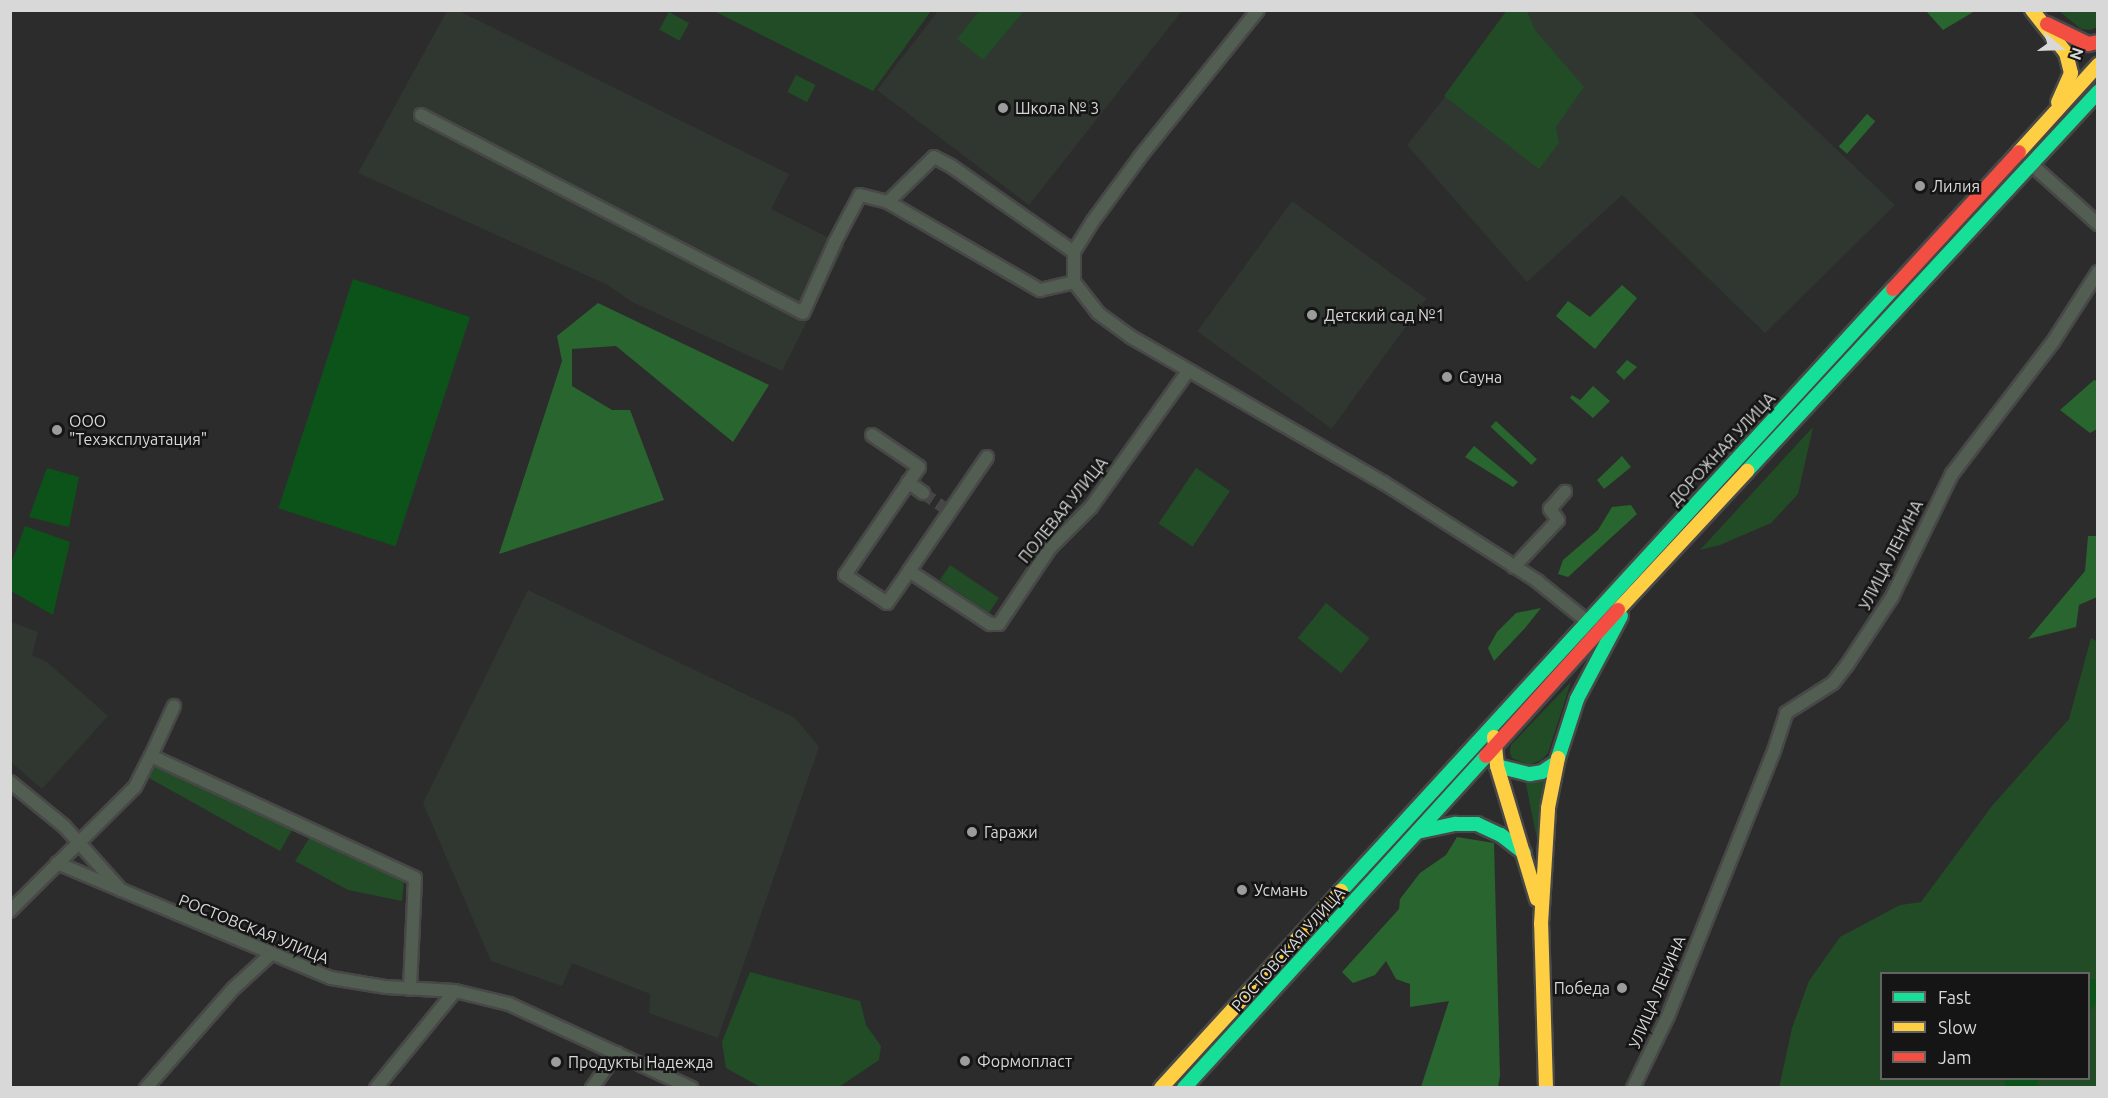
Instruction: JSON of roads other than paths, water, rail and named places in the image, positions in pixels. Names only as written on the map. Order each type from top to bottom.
[{"type":"main road","points":[[2032,10],[2044,22],[2066,53],[2072,73],[2063,93],[2044,123]]},
{"type":"main road","points":[[2044,22],[2088,44],[2097,42]]},
{"type":"main road","name":"ДОРОЖНАЯ УЛИЦА","points":[[1371,856],[2097,65]]},
{"type":"main road","name":"ДОРОЖНАЯ УЛИЦА","points":[[1417,832],[1636,591],[2097,92]]},
{"type":"main road","points":[[1546,1088],[1541,924],[1548,808],[1556,763],[1582,688],[1636,591]]},
{"type":"main road","points":[[1495,721],[1494,748],[1497,766],[1534,887],[1541,924]]},
{"type":"main road","points":[[1497,766],[1530,774],[1542,772],[1556,763]]},
{"type":"main road","points":[[1417,832],[1456,824],[1477,824],[1501,835],[1524,853]]},
{"type":"main road","name":"РОСТОВСКАЯ УЛИЦА","points":[[1184,1088],[1417,832]]},
{"type":"main road","name":"РОСТОВСКАЯ УЛИЦА","points":[[1161,1088],[1371,856]]},
{"type":"street","points":[[1258,10],[1140,157],[1093,221],[1074,252],[1074,282],[1098,314],[1145,346],[1384,483],[1514,567],[1587,621]]},
{"type":"street","points":[[421,115],[803,313],[835,242],[860,195],[888,202],[1040,290],[1074,282]]},
{"type":"street","points":[[888,202],[934,157],[957,170],[1074,252]]},
{"type":"street","points":[[2032,165],[2097,224]]},
{"type":"street","name":"УЛИЦА ЛЕНИНА","points":[[1633,1088],[1668,1016],[1774,751],[1786,713],[1833,683],[1847,665],[1892,597],[1952,474],[2053,342],[2097,272]]},
{"type":"street","name":"ПОЛЕВАЯ УЛИЦА","points":[[909,571],[990,624],[999,624],[1050,548],[1091,507],[1188,371]]},
{"type":"street","points":[[872,435],[919,467],[845,575],[887,603],[946,510],[987,457]]},
{"type":"street","points":[[908,482],[923,493]]},
{"type":"street","points":[[1514,567],[1558,520],[1550,510],[1565,492]]},
{"type":"street","points":[[10,911],[135,787],[174,706]]},
{"type":"street","points":[[151,756],[415,878],[410,988]]},
{"type":"street","name":"РОСТОВСКАЯ УЛИЦА","points":[[10,782],[64,826],[124,893],[270,955],[331,978],[455,991],[509,1004],[692,1088]]},
{"type":"street","points":[[57,863],[124,893]]},
{"type":"street","points":[[146,1088],[234,988],[270,955]]},
{"type":"street","points":[[376,1088],[455,991]]},
{"type":"street","points":[[592,1088],[617,1053]]},
{"type":"tunnel","points":[[923,493],[943,507]]},
{"type":"place","name":"Школа № 3","points":[[1003,108]]},
{"type":"place","name":"Лилия","points":[[1920,186]]},
{"type":"place","name":"Детский сад №1","points":[[1312,315]]},
{"type":"place","name":"Сауна","points":[[1447,377]]},
{"type":"place","name":"ООО \"Техэксплуатация\"","points":[[57,430]]},
{"type":"place","name":"Гаражи","points":[[972,832]]},
{"type":"place","name":"Усмань","points":[[1242,890]]},
{"type":"place","name":"Победа","points":[[1622,988]]},
{"type":"place","name":"Формопласт","points":[[965,1061]]},
{"type":"place","name":"Продукты Надежда","points":[[556,1062]]}]
